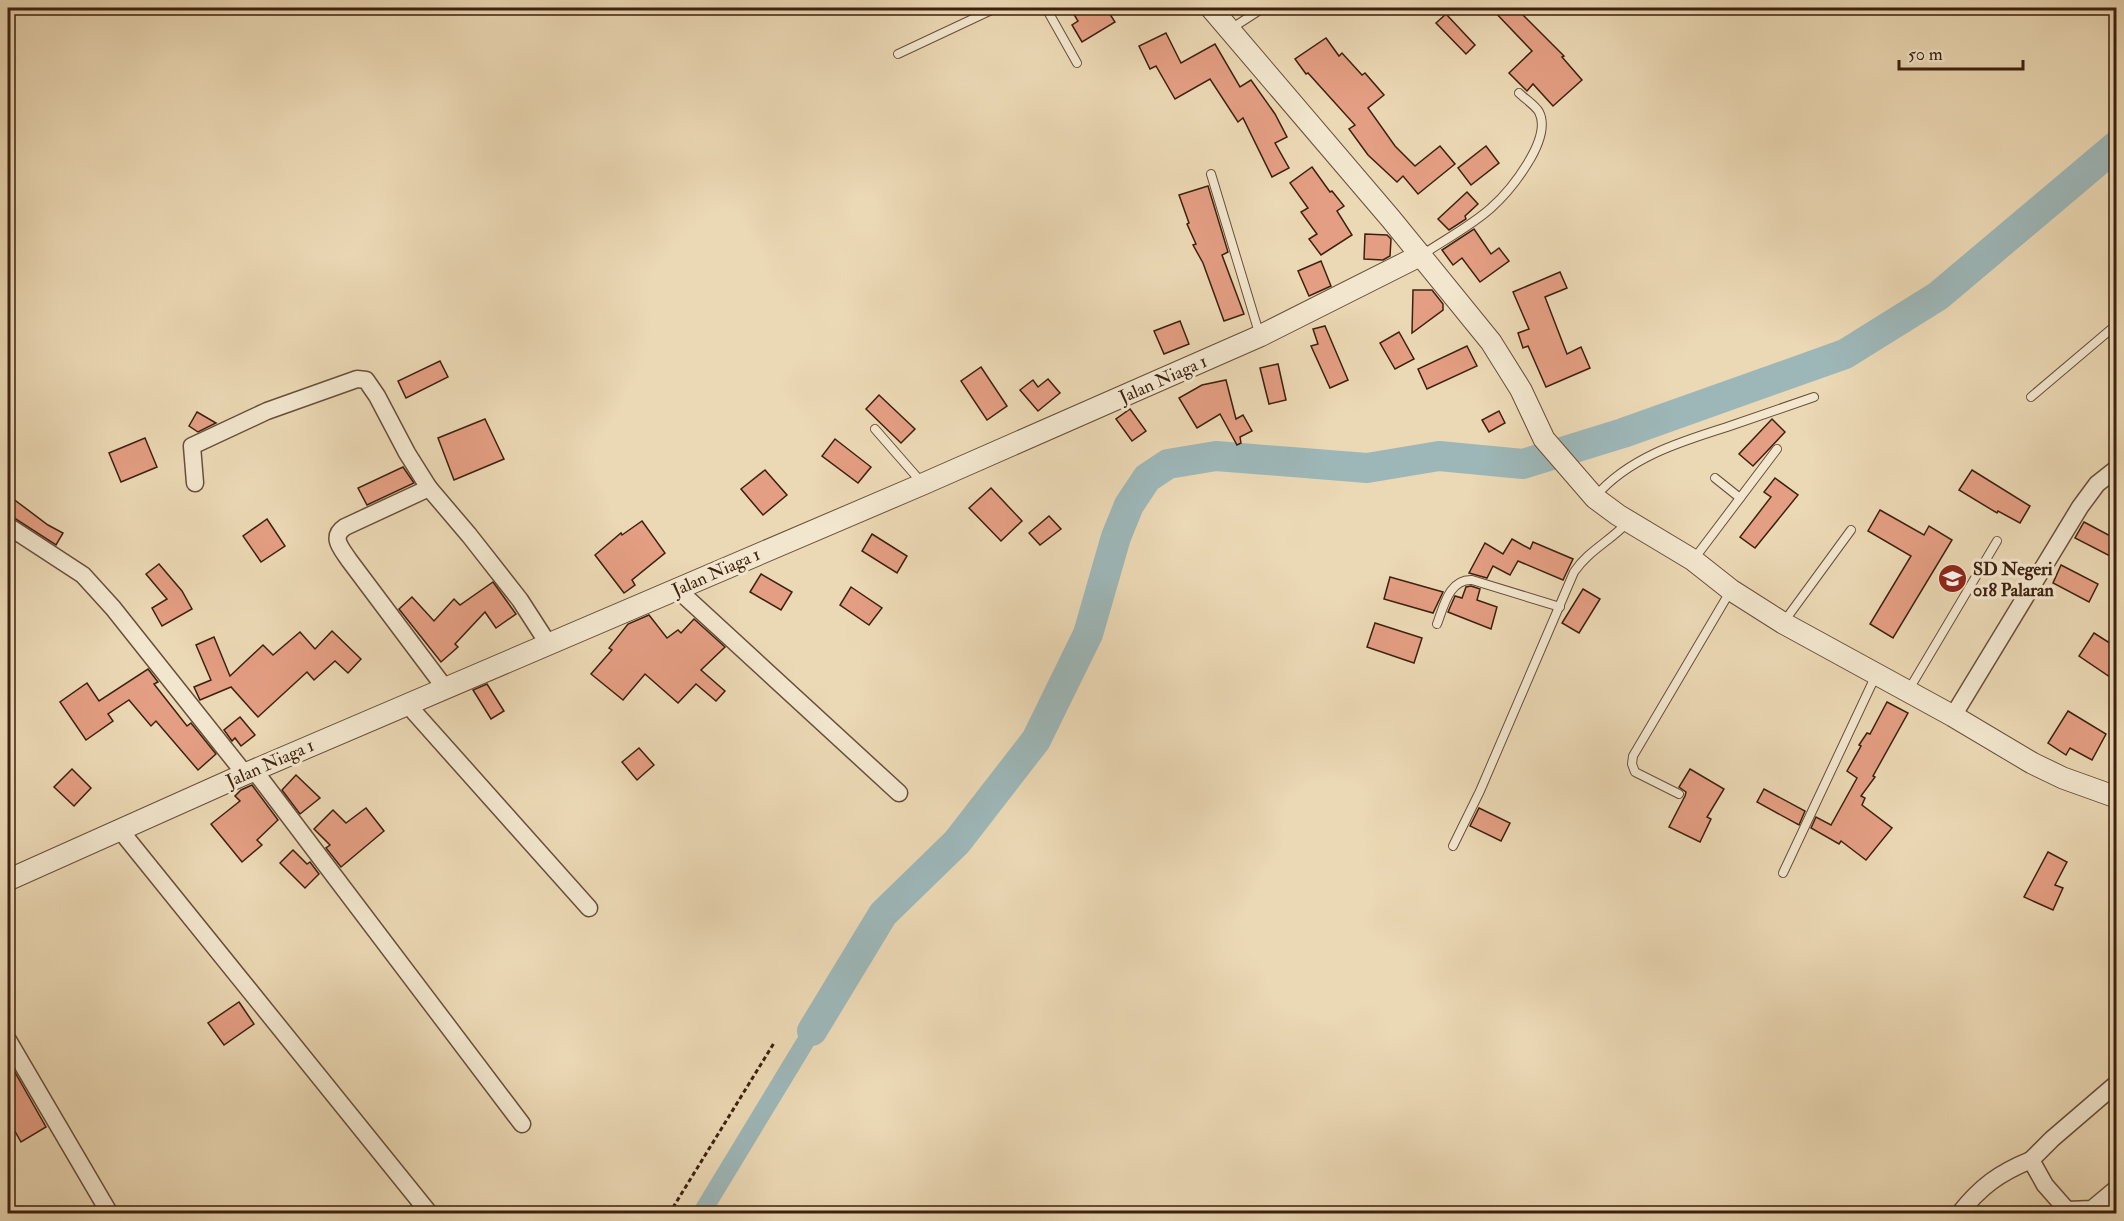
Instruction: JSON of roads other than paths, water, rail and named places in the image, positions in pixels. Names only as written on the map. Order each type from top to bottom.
[{"type":"street","points":[[1211,8],[1421,255],[1491,342],[1508,368],[1544,439],[1595,498],[1618,515],[1693,560],[1731,590],[1783,623],[1953,716],[2032,763],[2063,778],[2116,797]]},
{"type":"street","name":"Jalan Niaga 1","points":[[8,880],[249,772],[923,484],[1260,336],[1421,255]]},
{"type":"street","points":[[195,483],[192,446],[267,411],[357,378],[366,380],[377,396],[406,453],[429,488],[520,600],[549,645]]},
{"type":"street","points":[[1953,716],[2080,507],[2097,484],[2116,469]]},
{"type":"street","points":[[429,488],[345,527],[339,531],[336,538],[338,545],[445,688]]},
{"type":"street","points":[[8,526],[83,575],[113,608],[249,772],[522,1124]]},
{"type":"street","points":[[678,589],[899,793]]},
{"type":"street","points":[[407,704],[589,908]]},
{"type":"street","points":[[120,830],[430,1214]]},
{"type":"street","points":[[8,1040],[110,1214]]},
{"type":"street","points":[[1959,1214],[1989,1181],[2010,1168],[2031,1160],[2052,1138],[2116,1084]]},
{"type":"street","points":[[2031,1160],[2045,1185],[2067,1210],[2092,1209],[2110,1194],[2115,1214]]},
{"type":"lane","points":[[898,54],[996,8]]},
{"type":"lane","points":[[1046,8],[1077,63]]},
{"type":"lane","points":[[1228,30],[1263,8]]},
{"type":"lane","points":[[1421,255],[1489,210],[1503,196],[1534,150],[1542,129],[1541,119],[1538,111],[1519,93]]},
{"type":"lane","points":[[1211,174],[1260,336]]},
{"type":"lane","points":[[2031,397],[2116,325]]},
{"type":"lane","points":[[1595,498],[1607,483],[1644,458],[1698,436],[1814,397]]},
{"type":"lane","points":[[874,429],[923,484]]},
{"type":"lane","points":[[1693,560],[1778,449]]},
{"type":"lane","points":[[1715,478],[1740,498]]},
{"type":"lane","points":[[1453,846],[1480,791],[1575,572],[1588,554],[1613,538],[1629,520]]},
{"type":"lane","points":[[1783,623],[1851,531]]},
{"type":"lane","points":[[1908,691],[1997,541]]},
{"type":"lane","points":[[1437,624],[1452,588],[1464,580],[1472,580],[1560,608]]},
{"type":"lane","points":[[1679,794],[1635,772],[1633,756],[1731,590]]},
{"type":"lane","points":[[1783,873],[1877,674]]},
{"type":"waterway","points":[[812,1031],[883,914],[957,842],[1036,740],[1088,634],[1116,537],[1129,505],[1147,478],[1168,464],[1216,456],[1367,468],[1439,456],[1523,464],[1623,433],[1845,354],[1938,296],[2116,146]]},
{"type":"waterway","points":[[701,1214],[812,1031]]},
{"type":"place","name":"SD Negeri 018 Palaran","points":[[1952,579]]}]
